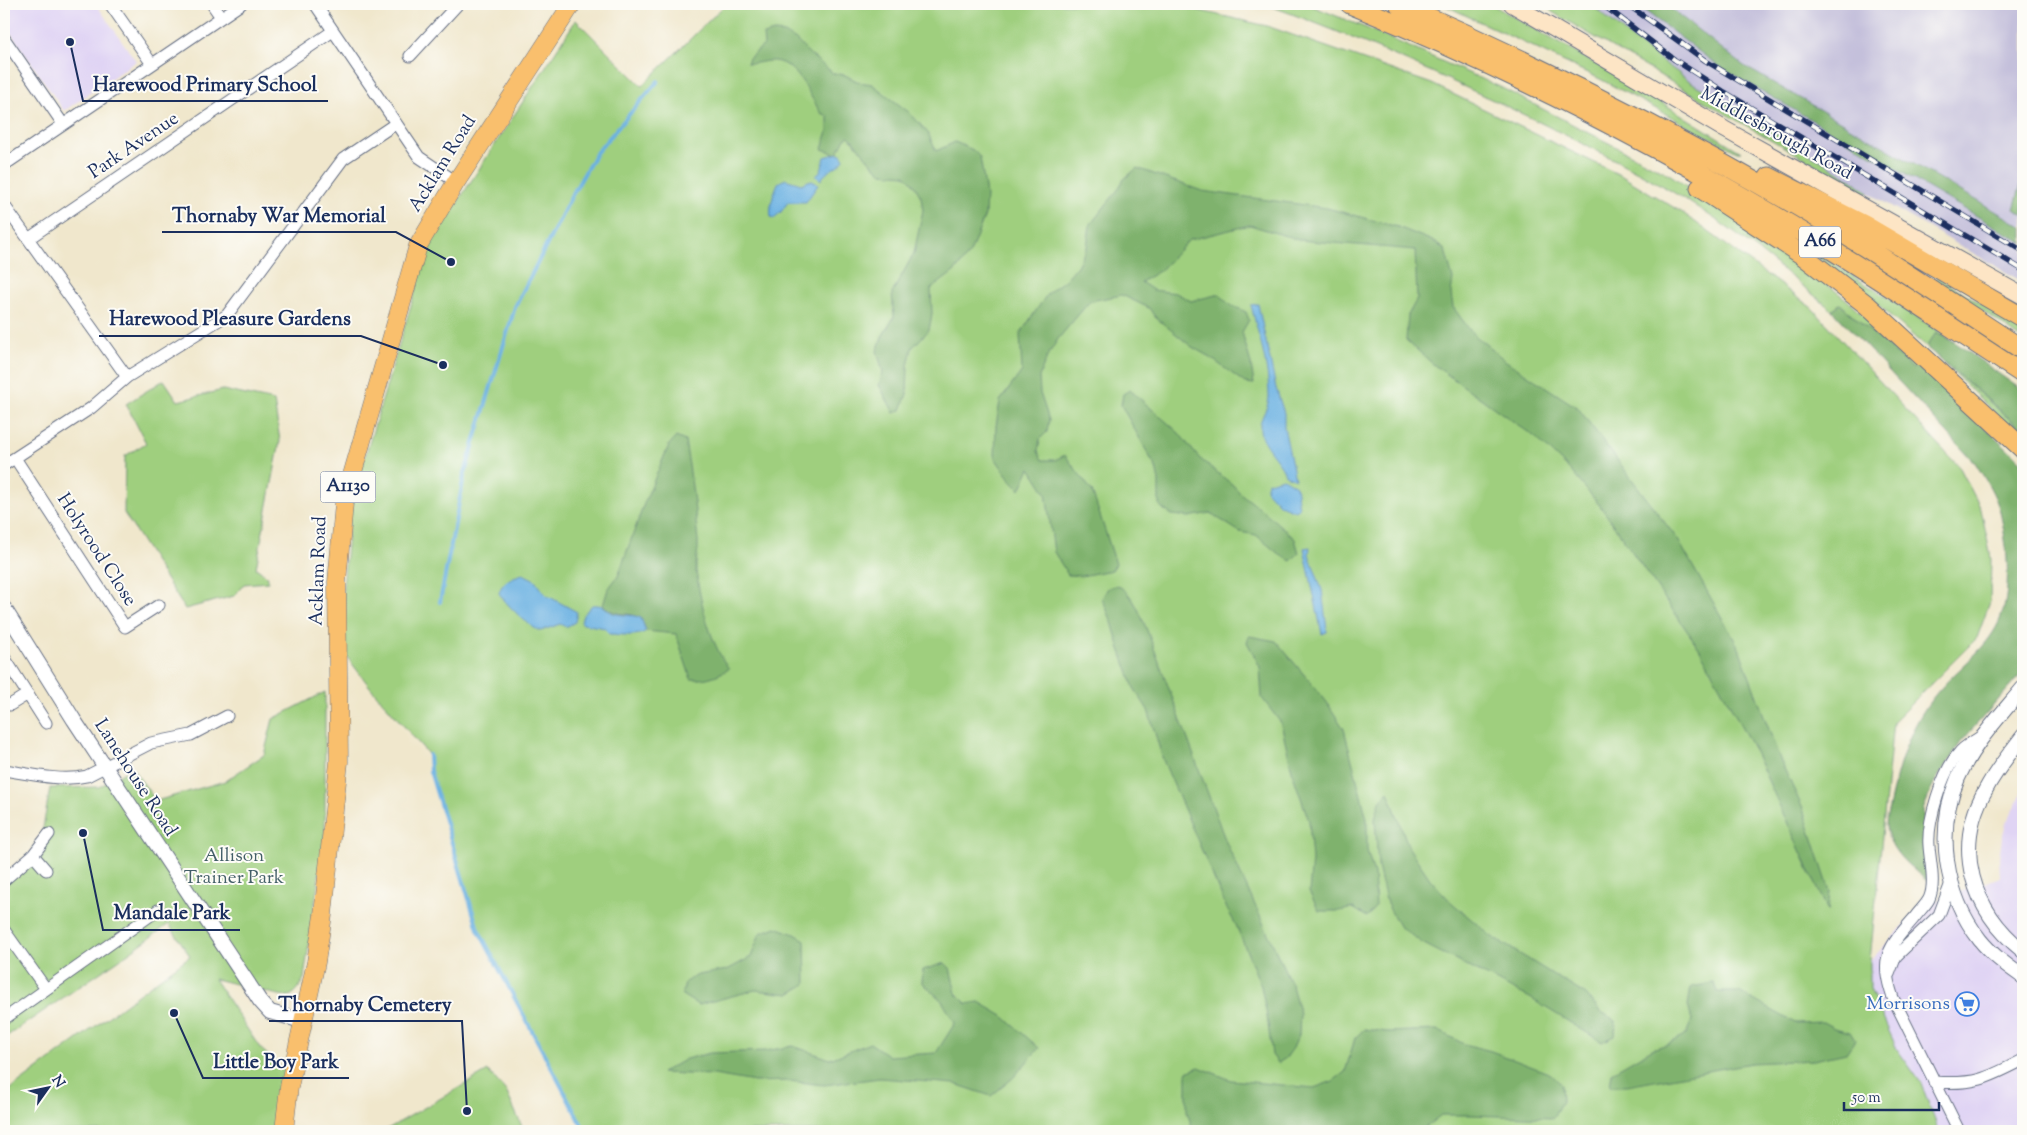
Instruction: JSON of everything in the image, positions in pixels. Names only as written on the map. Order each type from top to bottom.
[{"type":"highway","name":"A66","points":[[1350,4],[1463,53],[1676,160],[1819,242],[2023,374]]},
{"type":"highway","name":"A66","points":[[1398,4],[1473,36],[1674,137],[1827,223],[2023,350]]},
{"type":"highway","name":"A66","points":[[1608,125],[1660,164],[1734,209],[1801,254],[1867,305],[2023,449]]},
{"type":"highway","points":[[1674,137],[1731,157],[1864,225],[2023,318]]},
{"type":"main road","name":"Acklam Road","points":[[284,1131],[288,1087],[316,962],[323,915],[339,762],[337,582],[344,503],[418,246],[456,182],[572,4]]},
{"type":"main road","name":"Middlesbrough Road","points":[[1512,4],[1724,129],[2023,296]]},
{"type":"street","points":[[110,4],[152,64]]},
{"type":"street","points":[[212,4],[222,17]]},
{"type":"street","points":[[4,165],[242,4]]},
{"type":"street","points":[[315,4],[419,157],[456,182]]},
{"type":"street","points":[[410,56],[458,4]]},
{"type":"street","name":"Park Avenue","points":[[28,239],[334,31]]},
{"type":"street","points":[[4,38],[63,124]]},
{"type":"street","points":[[4,465],[91,408],[127,377],[227,315],[344,159],[395,124]]},
{"type":"street","points":[[4,205],[127,377]]},
{"type":"street","name":"Holyrood Close","points":[[15,458],[125,627],[159,605]]},
{"type":"street","name":"Lanehouse Road","points":[[4,608],[105,766],[260,1001],[270,1012],[302,1021]]},
{"type":"street","points":[[4,657],[46,723]]},
{"type":"street","points":[[2023,688],[1988,731],[1959,777],[1953,795],[1946,839],[1951,882],[1961,912],[1981,942],[1997,958],[2023,977]]},
{"type":"street","points":[[10,705],[28,694]]},
{"type":"street","points":[[4,770],[53,777],[80,778],[151,743],[191,735],[227,716]]},
{"type":"street","points":[[1959,1131],[1893,998],[1886,960],[1889,949],[1930,898],[1932,886],[1928,840],[1933,806],[1949,768],[1959,753],[1988,731]]},
{"type":"street","points":[[2023,736],[1985,790],[1971,826],[1968,848],[1973,880],[1980,900],[1999,929],[2023,951]]},
{"type":"street","points":[[4,880],[33,855],[49,834]]},
{"type":"street","points":[[33,855],[46,870]]},
{"type":"street","points":[[1888,976],[1896,956],[1939,915],[1951,882]]},
{"type":"street","points":[[4,1019],[158,910]]},
{"type":"street","points":[[132,913],[139,923]]},
{"type":"street","points":[[4,930],[46,989]]},
{"type":"street","points":[[1934,1082],[1970,1082],[1986,1079],[2023,1060]]},
{"type":"shaded area","points":[[4,4],[96,4],[136,61],[64,111],[4,23]]},
{"type":"shaded area","points":[[1590,4],[2023,4],[2023,282],[1870,194],[1851,179],[1691,82],[1641,46]]},
{"type":"shaded area","points":[[2023,791],[2023,1131],[1939,1131],[1921,1083],[1897,1049],[1870,989],[1870,961],[1922,906],[2000,877],[1999,857],[2006,823]]},
{"type":"green space","points":[[726,4],[1170,4],[1267,26],[1432,84],[1622,176],[1683,213],[1812,308],[1960,468],[1981,509],[1991,558],[1990,602],[1977,638],[1893,722],[1870,961],[1870,989],[1897,1049],[1921,1083],[1939,1131],[585,1131],[478,929],[430,771],[429,755],[370,687],[344,653],[343,587],[351,503],[429,246],[576,20],[642,86]]},
{"type":"green space","points":[[1265,4],[1307,4],[1371,30],[1500,87],[1669,174],[1804,267],[1846,299],[1917,364],[1913,369],[1840,304],[1832,310],[1734,233],[1680,196],[1639,173],[1533,119],[1434,73],[1333,30]]},
{"type":"green space","points":[[1442,4],[1491,4],[1653,97],[1741,152],[1737,152],[1600,79]]},
{"type":"green space","points":[[1544,4],[1590,4],[1641,46],[1691,82],[1851,179],[1868,192],[1867,194],[1552,12]]},
{"type":"green space","points":[[1636,4],[1665,4],[1744,66],[2023,227],[2023,243],[1717,65]]},
{"type":"green space","points":[[774,32],[784,33],[796,40],[833,73],[845,75],[859,82],[872,84],[910,113],[928,133],[936,151],[955,142],[973,150],[980,157],[986,194],[985,215],[970,253],[955,271],[931,289],[932,314],[929,330],[912,348],[908,366],[907,394],[901,410],[894,413],[879,385],[883,372],[877,351],[883,335],[894,317],[892,293],[914,253],[923,210],[921,197],[913,183],[905,175],[882,173],[849,136],[845,138],[837,154],[822,149],[828,131],[828,116],[821,113],[797,74],[783,63],[774,61],[747,63],[749,58],[764,45],[763,35]]},
{"type":"green space","points":[[1137,168],[1202,191],[1327,208],[1398,227],[1435,242],[1445,250],[1453,279],[1451,293],[1453,307],[1472,333],[1506,361],[1578,408],[1678,540],[1739,648],[1781,762],[1803,809],[1830,891],[1828,911],[1754,750],[1699,648],[1601,507],[1570,470],[1535,437],[1434,365],[1406,340],[1408,315],[1417,299],[1415,250],[1299,240],[1250,225],[1189,240],[1161,270],[1141,282],[1153,290],[1176,293],[1191,301],[1220,294],[1229,304],[1246,312],[1249,320],[1242,332],[1251,364],[1254,384],[1245,383],[1208,356],[1192,347],[1155,317],[1149,308],[1122,295],[1090,301],[1058,339],[1047,357],[1039,377],[1040,393],[1049,420],[1047,432],[1040,439],[1038,451],[1042,460],[1055,460],[1065,455],[1092,491],[1116,564],[1112,570],[1081,576],[1068,575],[1054,552],[1046,493],[1030,468],[1020,490],[995,458],[996,426],[1000,401],[1022,371],[1020,334],[1048,293],[1066,279],[1077,266],[1087,247],[1090,225],[1117,191],[1124,179]]},
{"type":"green space","points":[[2023,177],[2023,215],[2014,209]]},
{"type":"green space","points":[[1804,244],[1956,343],[1936,333],[1926,347],[1860,289],[1803,247]]},
{"type":"green space","points":[[1937,277],[2023,329],[2023,340],[1934,280]]},
{"type":"green space","points":[[1840,304],[1913,369],[1917,364],[2023,463],[2023,672],[1961,742],[1934,783],[1923,810],[1927,881],[1903,860],[1893,847],[1886,828],[1888,811],[1904,753],[1923,712],[1943,686],[1983,646],[2001,617],[2007,579],[2005,537],[1996,499],[1976,464],[1832,310]]},
{"type":"green space","points":[[1936,333],[1956,343],[2023,391],[2023,430],[1926,347]]},
{"type":"green space","points":[[1934,354],[2023,431],[2023,440]]},
{"type":"green space","points":[[164,380],[178,401],[223,390],[274,401],[280,441],[256,568],[268,577],[268,582],[244,584],[234,596],[185,609],[124,513],[125,456],[146,443],[126,404]]},
{"type":"green space","points":[[1130,390],[1178,432],[1199,458],[1295,539],[1299,553],[1291,561],[1280,555],[1256,535],[1240,532],[1210,513],[1189,517],[1172,515],[1163,509],[1159,504],[1159,481],[1156,468],[1121,405],[1123,394]]},
{"type":"green space","points":[[676,437],[685,441],[689,466],[698,541],[696,567],[700,596],[717,648],[729,669],[715,676],[701,679],[691,679],[676,634],[646,631],[643,623],[634,615],[616,612],[603,605],[608,589],[618,576],[645,501],[669,445]]},
{"type":"green space","points":[[1117,585],[1133,600],[1140,614],[1226,842],[1292,986],[1300,1014],[1299,1035],[1286,1058],[1278,1063],[1272,1055],[1261,986],[1163,760],[1148,710],[1134,688],[1102,598],[1108,588]]},
{"type":"green space","points":[[1249,636],[1276,641],[1326,701],[1344,729],[1367,819],[1367,850],[1374,874],[1376,906],[1367,917],[1353,908],[1340,911],[1319,911],[1309,892],[1312,860],[1309,821],[1293,775],[1281,723],[1262,698],[1260,667],[1247,642]]},
{"type":"green space","name":"Allison Trainer Park","points":[[325,692],[325,834],[304,978],[296,991],[289,996],[214,979],[260,1048],[291,1076],[281,1131],[4,1131],[4,1094],[190,956],[169,924],[4,1038],[4,883],[39,851],[50,788],[99,787],[132,768],[156,801],[225,781],[264,755],[273,719]]},
{"type":"green space","points":[[1388,791],[1409,848],[1430,879],[1451,902],[1491,936],[1586,995],[1600,1011],[1616,1021],[1615,1036],[1602,1042],[1530,998],[1422,943],[1399,926],[1387,904],[1378,867],[1375,819],[1380,801]]},
{"type":"green space","points":[[776,927],[805,940],[806,984],[789,994],[755,990],[698,1005],[682,995],[685,982],[698,975],[727,970],[751,957],[760,933]]},
{"type":"green space","points":[[945,963],[950,968],[956,993],[967,1004],[979,1002],[1003,1016],[1039,1048],[1013,1078],[991,1096],[955,1084],[880,1078],[824,1085],[789,1081],[755,1082],[714,1075],[661,1073],[686,1059],[710,1053],[766,1051],[793,1046],[830,1059],[870,1043],[889,1056],[936,1053],[955,1023],[942,1001],[922,982],[923,970]]},
{"type":"green space","points":[[1714,983],[1717,992],[1739,992],[1795,1023],[1823,1022],[1834,1028],[1850,1032],[1855,1040],[1846,1053],[1814,1060],[1751,1063],[1627,1086],[1610,1086],[1612,1072],[1652,1049],[1668,1044],[1686,1034],[1692,1020],[1688,1006],[1691,987]]},
{"type":"green space","points":[[1364,1029],[1387,1032],[1437,1030],[1464,1044],[1491,1051],[1551,1074],[1561,1084],[1562,1102],[1553,1118],[1441,1115],[1423,1129],[1193,1131],[1187,1111],[1187,1072],[1199,1067],[1231,1080],[1314,1088],[1333,1081],[1345,1072],[1355,1038]]},
{"type":"green space","points":[[488,1071],[506,1091],[524,1131],[384,1131]]},
{"type":"water","points":[[838,153],[844,159],[821,180],[816,176],[821,170],[825,157]]},
{"type":"water","points":[[785,179],[801,184],[811,180],[818,185],[806,202],[788,202],[774,218],[771,217],[772,200],[778,183]]},
{"type":"water","points":[[1258,304],[1276,388],[1284,413],[1284,427],[1295,479],[1285,475],[1260,432],[1260,425],[1268,404],[1269,385],[1251,305]]},
{"type":"water","points":[[1283,478],[1296,486],[1299,509],[1295,511],[1280,505],[1266,490],[1268,482]]},
{"type":"water","points":[[1310,547],[1309,554],[1322,590],[1327,632],[1322,634],[1304,548]]},
{"type":"water","points":[[523,574],[535,580],[546,595],[577,612],[575,622],[566,627],[560,624],[541,631],[531,626],[518,615],[499,593],[502,585],[508,580]]},
{"type":"water","points":[[592,605],[604,607],[613,613],[641,618],[646,631],[633,635],[609,634],[605,628],[583,624],[581,622],[583,615]]},
{"type":"waterway","points":[[440,602],[464,476],[515,307],[571,197],[596,153],[658,81]]},
{"type":"waterway","points":[[429,755],[430,771],[478,929],[585,1131]]},
{"type":"railway","points":[[1602,4],[1675,60],[1723,91],[2023,270]]},
{"type":"railway","points":[[1627,4],[1706,61],[2023,251]]},
{"type":"place","name":"Harewood Primary School","points":[[70,42]]},
{"type":"place","name":"Thornaby War Memorial","points":[[451,262]]},
{"type":"place","name":"Harewood Pleasure Gardens","points":[[443,365]]},
{"type":"place","name":"Mandale Park","points":[[83,833]]},
{"type":"place","name":"Morrisons","points":[[1967,1004]]},
{"type":"place","name":"Little Boy Park","points":[[174,1013]]},
{"type":"place","name":"Thornaby Cemetery","points":[[467,1111]]}]
